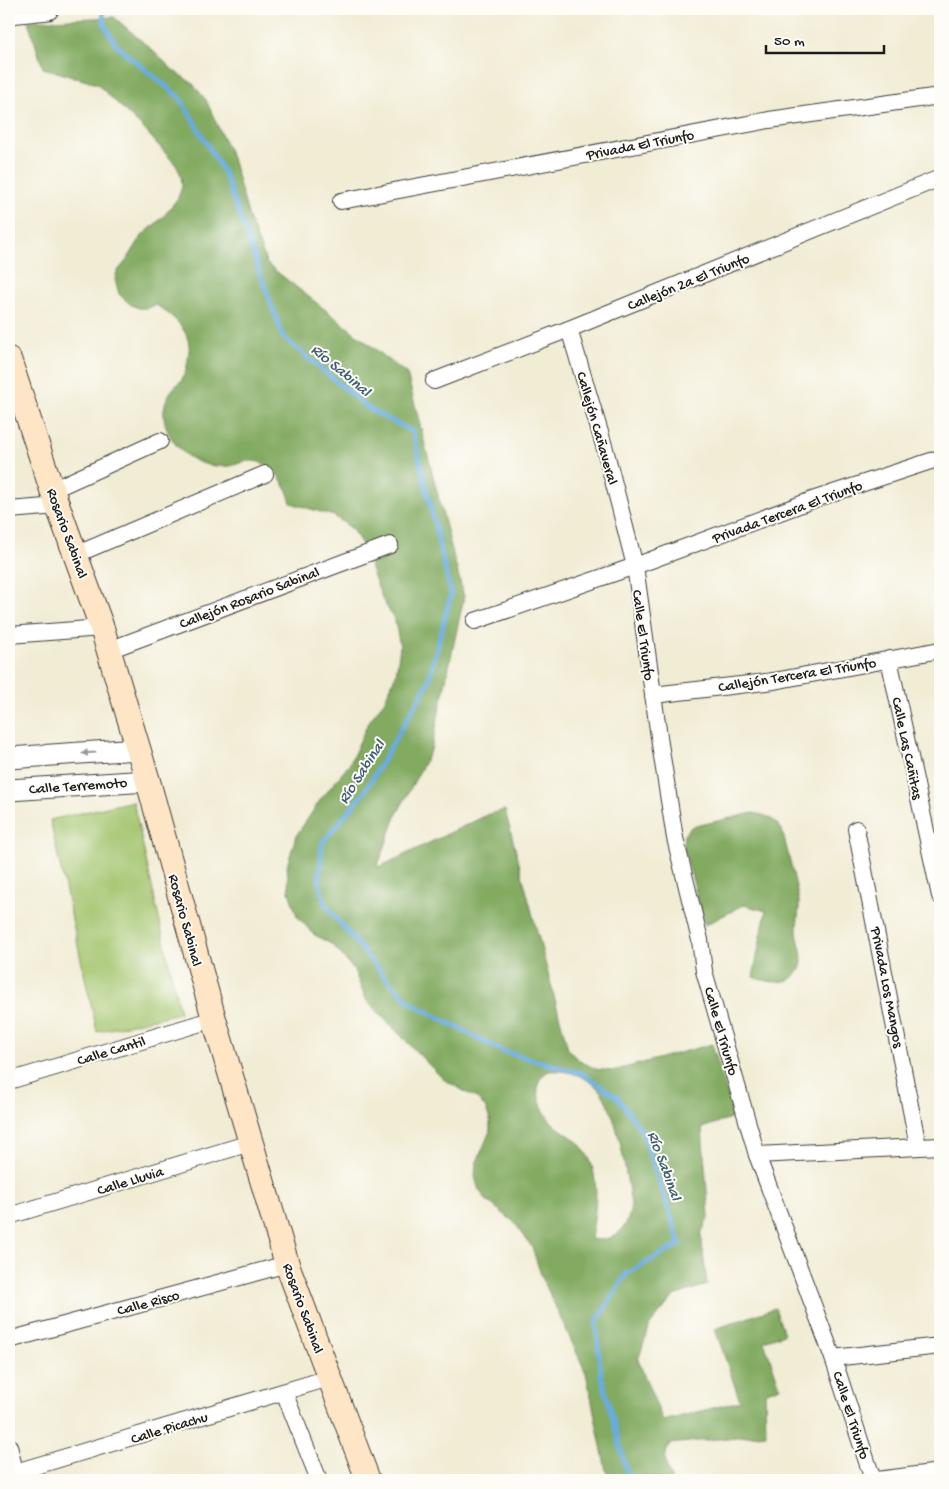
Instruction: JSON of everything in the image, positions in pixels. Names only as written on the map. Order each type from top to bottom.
[{"type":"main road","name":"Rosario Sabinal","points":[[9,359],[55,498],[109,650],[250,1143],[288,1264],[368,1480]]},
{"type":"street","points":[[9,13],[46,9]]},
{"type":"street","name":"Privada El Triunfo","points":[[341,201],[769,120],[940,96]]},
{"type":"street","name":"Callejón 2a El Triunfo","points":[[434,381],[569,329],[940,178]]},
{"type":"street","name":"Callejón Cañaveral","points":[[569,329],[605,449],[635,566]]},
{"type":"street","points":[[9,510],[55,498],[160,441]]},
{"type":"street","name":"Privada Tercera El Triunfo","points":[[475,621],[635,566],[815,499],[940,458]]},
{"type":"street","points":[[75,555],[265,474]]},
{"type":"street","name":"Callejón Rosario Sabinal","points":[[109,650],[390,545]]},
{"type":"street","name":"Calle El Triunfo","points":[[635,566],[675,838],[700,940],[704,971],[757,1155],[833,1358],[875,1480]]},
{"type":"street","points":[[9,635],[102,628]]},
{"type":"street","name":"Callejón Tercera El Triunfo","points":[[653,695],[774,681],[940,650]]},
{"type":"street","name":"Calle Las Cañitas","points":[[889,659],[940,896]]},
{"type":"street","name":"Calle Terremoto","points":[[9,758],[138,749]]},
{"type":"street","name":"Calle Terremoto","points":[[9,790],[148,781]]},
{"type":"street","name":"Privada Los Mangos","points":[[856,829],[918,1146]]},
{"type":"street","name":"Calle Cantil","points":[[9,1081],[214,1019]]},
{"type":"street","name":"Calle Lluvia","points":[[9,1216],[250,1143]]},
{"type":"street","points":[[757,1155],[940,1146]]},
{"type":"street","name":"Calle Risco","points":[[9,1340],[288,1264]]},
{"type":"street","points":[[833,1358],[940,1346]]},
{"type":"street","name":"Calle Picachu","points":[[13,1476],[329,1378]]},
{"type":"street","points":[[284,1392],[319,1480]]},
{"type":"street","points":[[9,1446],[13,1476]]},
{"type":"street","points":[[875,1480],[940,1472]]},
{"type":"green space","points":[[114,17],[174,71],[192,83],[206,100],[232,158],[250,221],[267,264],[407,374],[464,597],[431,750],[397,814],[377,868],[489,814],[505,810],[568,1049],[580,1061],[596,1069],[613,1071],[712,1044],[734,1117],[702,1128],[709,1216],[701,1234],[707,1285],[674,1296],[650,1325],[638,1360],[663,1421],[740,1401],[715,1329],[775,1308],[784,1334],[764,1341],[780,1387],[765,1393],[766,1434],[670,1444],[666,1454],[666,1462],[672,1480],[608,1480],[586,1373],[541,1275],[532,1247],[514,1222],[485,1199],[478,1188],[475,1176],[476,1164],[490,1131],[490,1120],[486,1109],[478,1099],[443,1079],[366,1000],[354,970],[333,945],[313,934],[297,916],[289,892],[287,866],[296,836],[321,799],[349,765],[368,723],[385,700],[396,674],[400,647],[395,621],[382,598],[362,544],[351,528],[334,516],[291,503],[282,480],[271,468],[264,464],[257,461],[248,461],[230,466],[204,464],[189,457],[172,439],[164,420],[164,407],[169,395],[181,381],[186,371],[189,348],[188,338],[177,322],[156,305],[139,308],[131,305],[119,294],[115,279],[117,272],[142,236],[164,216],[178,198],[182,187],[181,175],[176,165],[143,128],[97,84],[43,68],[28,21]],"holes":[[[549,1071],[578,1075],[591,1082],[601,1092],[613,1117],[624,1161],[631,1204],[630,1213],[624,1227],[620,1232],[608,1239],[591,1239],[596,1190],[590,1160],[579,1143],[550,1120],[540,1101],[538,1094],[539,1081]]]},
{"type":"green space","points":[[133,801],[180,1013],[97,1032],[50,820]]},
{"type":"green space","points":[[753,813],[770,818],[782,830],[799,902],[797,933],[802,962],[795,976],[784,981],[771,982],[753,977],[766,911],[744,905],[705,925],[683,845],[684,835],[691,827]]},
{"type":"waterway","name":"Río Sabinal","points":[[103,9],[104,24],[117,46],[180,98],[225,175],[283,337],[369,409],[413,432],[451,594],[428,683],[364,793],[322,843],[319,883],[326,906],[383,975],[411,1003],[502,1051],[583,1074],[617,1097],[642,1131],[680,1244],[626,1274],[596,1323],[601,1375],[629,1480]]}]
